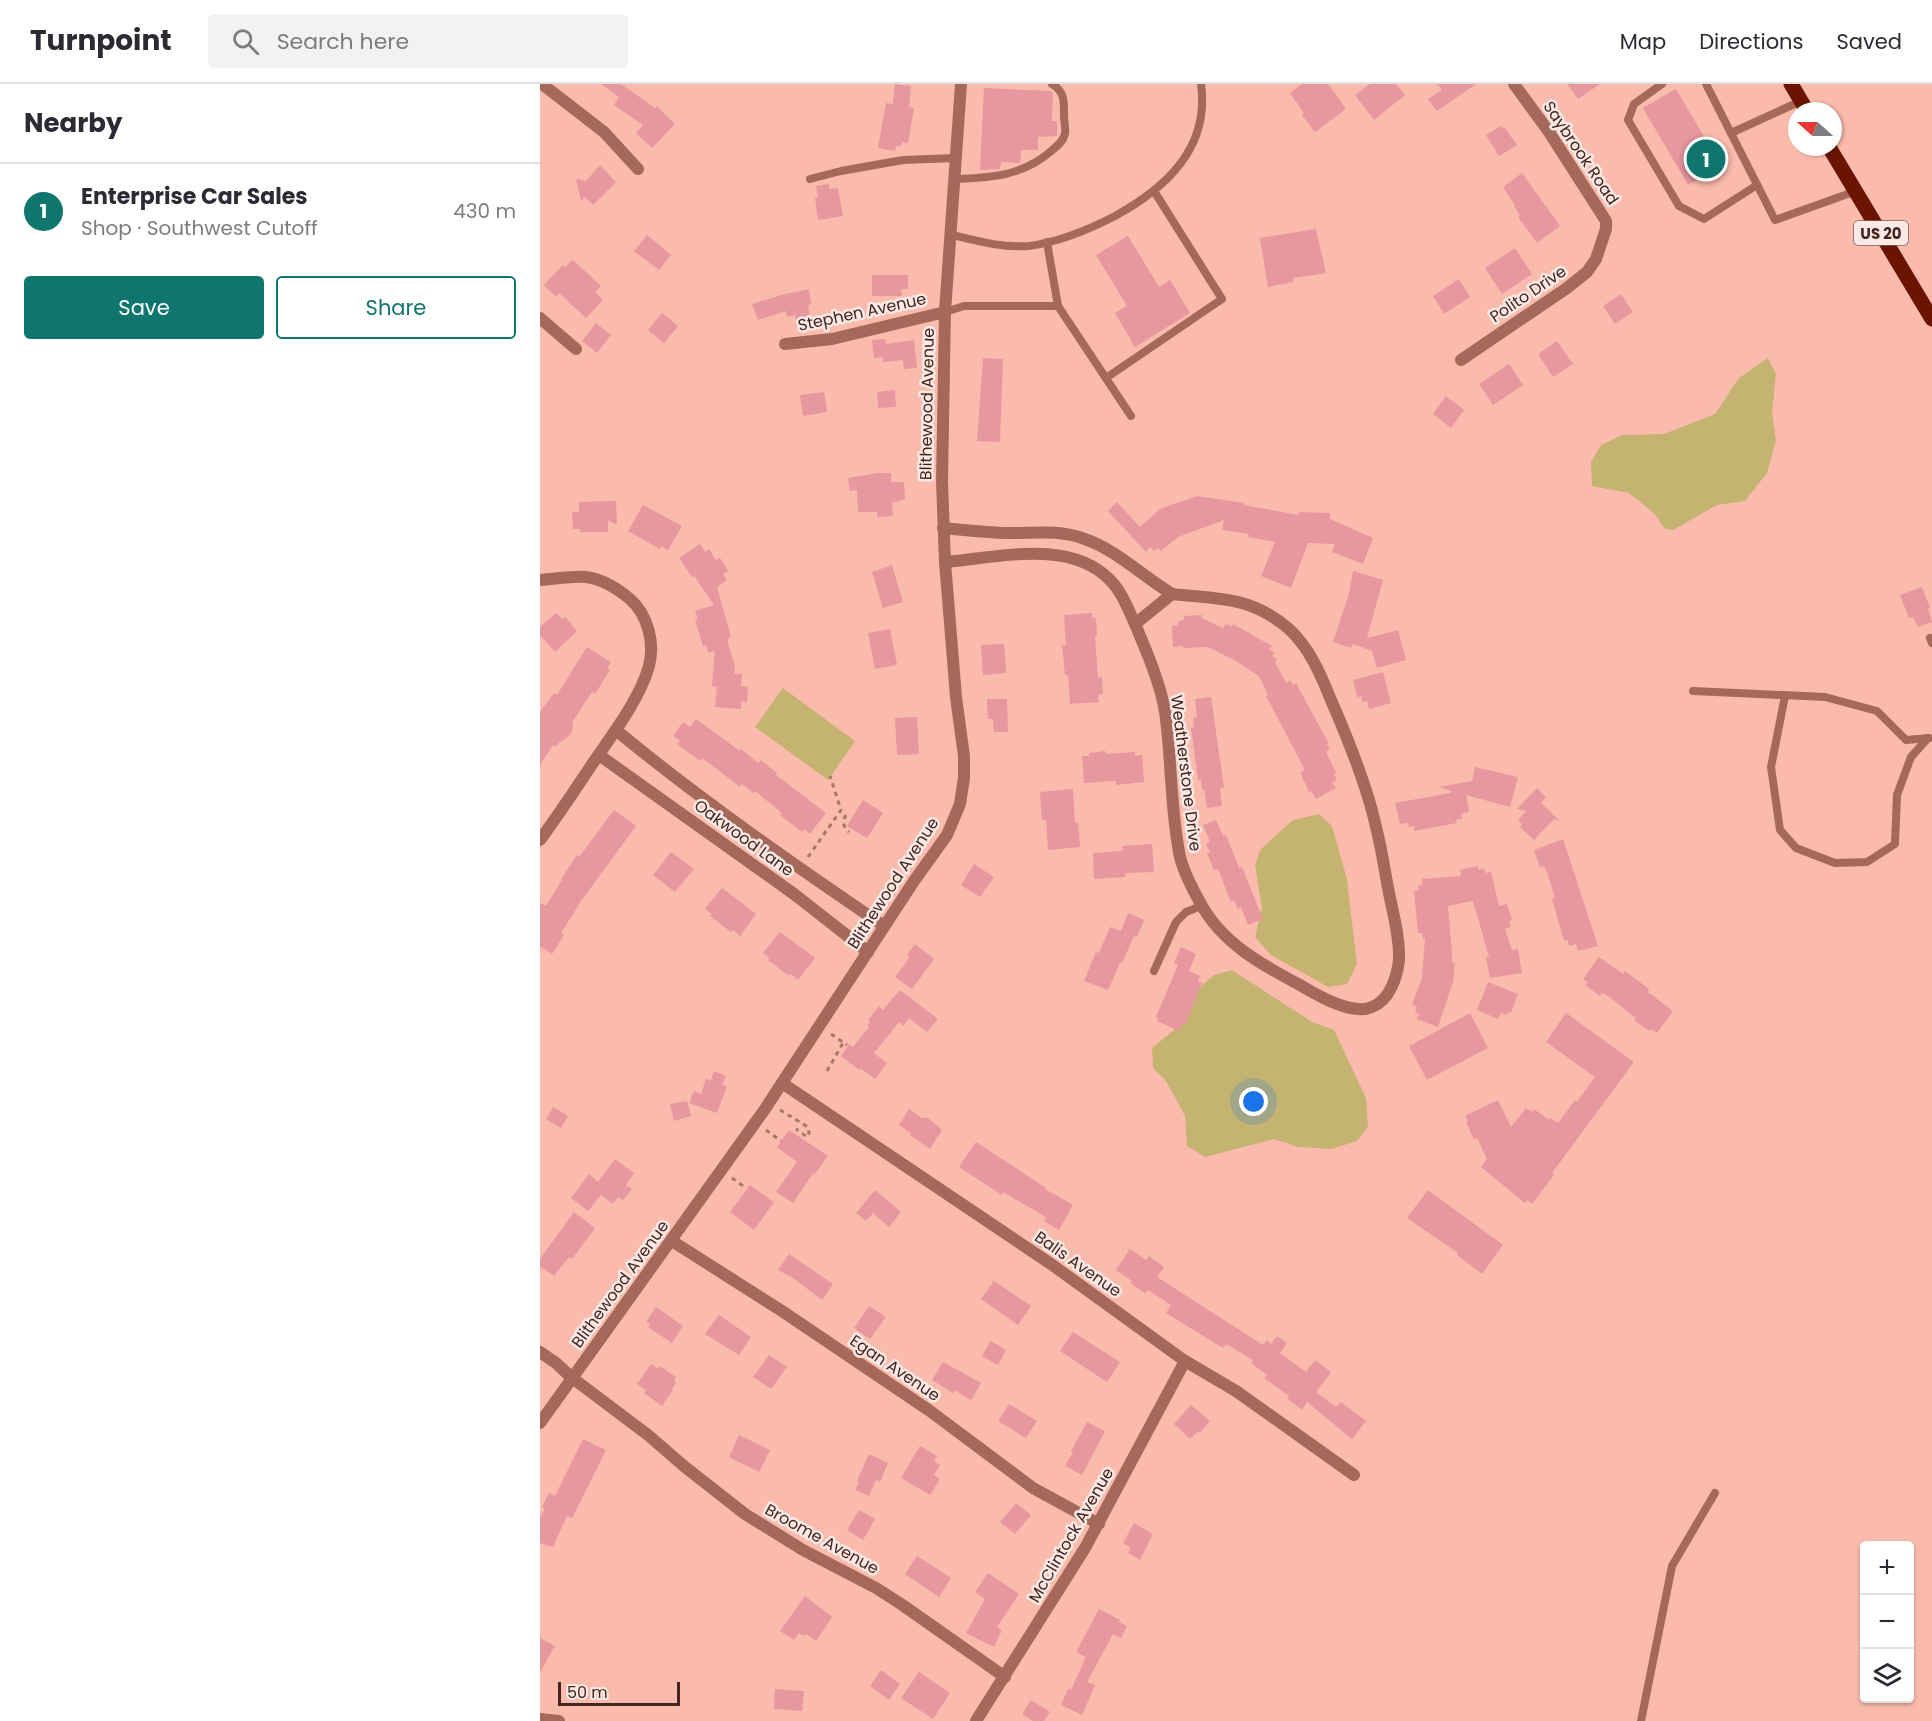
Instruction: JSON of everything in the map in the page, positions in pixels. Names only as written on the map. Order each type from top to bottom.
[{"type":"main road","points":[[1791,84],[1802,102]]},
{"type":"main road","name":"US 20","points":[[1835,156],[1932,319]]},
{"type":"street","points":[[542,84],[604,132],[638,169]]},
{"type":"street","name":"Blithewood Avenue","points":[[540,1423],[571,1377],[730,1160],[884,926],[947,835],[954,821],[962,792],[964,756],[956,697],[945,562],[942,481],[945,312],[961,84]]},
{"type":"street","name":"Saybrook Road","points":[[1514,84],[1549,132],[1606,221],[1602,244]]},
{"type":"street","name":"Polito Drive","points":[[1461,360],[1576,282],[1596,259],[1602,244]]},
{"type":"street","name":"Stephen Avenue","points":[[785,344],[832,339],[945,312]]},
{"type":"street","points":[[540,318],[576,349]]},
{"type":"street","points":[[943,528],[1005,533],[1041,532],[1082,538],[1122,559],[1172,594],[1136,624]]},
{"type":"street","name":"Weatherstone Drive","points":[[945,562],[1024,554],[1063,555],[1100,571],[1111,581],[1123,598],[1136,624],[1165,709],[1180,858],[1202,906],[1226,937],[1273,971],[1335,1003],[1357,1008],[1373,1007],[1388,994],[1394,981],[1399,957],[1395,927],[1376,824],[1349,741],[1318,668],[1291,631],[1263,611],[1245,603],[1223,598],[1172,594]]},
{"type":"street","points":[[540,580],[586,577],[622,592],[643,615],[648,627],[650,644],[648,667],[632,704],[616,731],[540,840]]},
{"type":"street","name":"Oakwood Lane","points":[[616,731],[755,838],[884,926]]},
{"type":"street","name":"Oakwood Lane","points":[[599,755],[794,894],[868,952]]},
{"type":"street","name":"Balis Avenue","points":[[782,1083],[1051,1264],[1185,1361],[1236,1391],[1354,1474]]},
{"type":"street","name":"Egan Avenue","points":[[672,1241],[782,1311],[930,1411],[1033,1488],[1099,1524]]},
{"type":"street","name":"Broome Avenue","points":[[540,1352],[745,1514],[803,1550],[876,1588],[1005,1677]]},
{"type":"street","name":"McClintock Avenue","points":[[976,1721],[1099,1524],[1185,1361]]},
{"type":"street","points":[[540,1719],[559,1721]]},
{"type":"lane","points":[[954,179],[990,178],[1011,174],[1034,164],[1060,143],[1065,135],[1064,97],[1060,90],[1052,84]]},
{"type":"lane","points":[[952,235],[1010,247],[1047,242],[1066,238],[1096,225],[1142,200],[1178,167],[1194,140],[1202,110],[1201,84]]},
{"type":"lane","points":[[1662,84],[1634,104],[1628,120],[1679,206],[1704,219],[1757,185]]},
{"type":"lane","points":[[1706,84],[1775,220],[1856,191]]},
{"type":"lane","points":[[1731,133],[1788,112]]},
{"type":"lane","points":[[810,179],[903,160],[955,158]]},
{"type":"lane","points":[[1106,378],[1222,299],[1154,191]]},
{"type":"lane","points":[[1047,242],[1058,306],[1131,416]]},
{"type":"lane","points":[[945,312],[964,306],[1058,306]]},
{"type":"lane","points":[[1693,691],[1825,697],[1876,711],[1906,740],[1930,737]]},
{"type":"lane","points":[[1785,696],[1771,767],[1780,830],[1796,848],[1835,863],[1868,862],[1895,844],[1897,795],[1911,757],[1930,737]]},
{"type":"lane","points":[[1154,971],[1176,922],[1186,912],[1202,906]]},
{"type":"lane","points":[[1641,1721],[1672,1566],[1716,1493]]},
{"type":"path","points":[[807,858],[841,810],[830,776]]},
{"type":"path","points":[[846,815],[843,823],[844,829],[849,832]]},
{"type":"path","points":[[827,1071],[845,1044],[831,1034]]},
{"type":"path","points":[[778,1109],[808,1127],[809,1133],[807,1137],[796,1129]]},
{"type":"path","points":[[764,1129],[782,1141]]},
{"type":"path","points":[[731,1177],[746,1188]]},
{"type":"shaded area","points":[[1768,358],[1776,374],[1772,413],[1776,440],[1767,473],[1745,501],[1717,505],[1673,530],[1665,529],[1654,513],[1629,493],[1592,486],[1591,462],[1601,445],[1622,435],[1664,434],[1715,414],[1739,378]]},
{"type":"shaded area","points":[[783,688],[855,741],[828,780],[755,727]]},
{"type":"shaded area","points":[[1319,814],[1332,826],[1347,879],[1357,964],[1347,984],[1328,987],[1271,955],[1255,937],[1262,908],[1255,865],[1260,850],[1293,820]]},
{"type":"shaded area","points":[[1232,970],[1312,1022],[1334,1030],[1366,1098],[1368,1127],[1357,1141],[1331,1149],[1298,1147],[1274,1139],[1205,1157],[1187,1146],[1185,1116],[1166,1081],[1153,1068],[1152,1048],[1174,1030],[1200,987],[1214,975]]},
{"type":"building","points":[[601,84],[621,84],[655,108],[657,106],[675,124],[652,148],[636,133],[643,125],[614,105],[619,97]]},
{"type":"building","points":[[895,84],[911,86],[909,107],[914,108],[908,143],[902,142],[901,146],[896,146],[895,151],[878,148],[886,103],[893,104]]},
{"type":"building","points":[[1302,84],[1328,84],[1346,109],[1315,132],[1290,93]]},
{"type":"building","points":[[1370,84],[1396,84],[1405,95],[1374,120],[1355,95]]},
{"type":"building","points":[[1438,84],[1476,84],[1437,111],[1428,99],[1442,90]]},
{"type":"building","points":[[1567,84],[1600,84],[1578,99]]},
{"type":"building","points":[[984,88],[1051,91],[1053,93],[1052,121],[1057,121],[1057,136],[1038,137],[1038,150],[1021,150],[1020,163],[1001,162],[1000,169],[980,170]]},
{"type":"building","points":[[1676,89],[1721,166],[1688,185],[1643,108]]},
{"type":"building","points":[[1501,126],[1517,145],[1499,156],[1486,135]]},
{"type":"building","points":[[600,165],[616,182],[593,205],[585,197],[581,201],[576,179],[586,181]]},
{"type":"building","points":[[1522,173],[1560,226],[1537,243],[1518,217],[1520,215],[1515,205],[1503,187]]},
{"type":"building","points":[[829,184],[829,189],[838,188],[843,216],[818,220],[816,186]]},
{"type":"building","points":[[1316,229],[1326,273],[1293,278],[1293,282],[1268,287],[1260,238]]},
{"type":"building","points":[[647,235],[671,255],[659,270],[634,251]]},
{"type":"building","points":[[1128,236],[1159,287],[1170,280],[1190,313],[1135,347],[1115,313],[1127,306],[1096,255]]},
{"type":"building","points":[[1515,248],[1532,274],[1502,294],[1485,268]]},
{"type":"building","points":[[573,260],[601,286],[595,292],[603,300],[586,318],[559,293],[556,297],[544,285],[563,265],[565,267]]},
{"type":"building","points":[[872,275],[908,275],[908,289],[901,289],[902,296],[872,296]]},
{"type":"building","points":[[1459,279],[1470,297],[1444,314],[1433,296]]},
{"type":"building","points":[[809,289],[810,317],[796,320],[795,315],[787,317],[786,311],[758,320],[752,304]]},
{"type":"building","points":[[1621,294],[1633,312],[1615,324],[1603,306]]},
{"type":"building","points":[[662,313],[678,326],[664,343],[648,330]]},
{"type":"building","points":[[596,323],[611,335],[597,353],[582,341]]},
{"type":"building","points":[[885,339],[886,344],[914,340],[917,368],[904,369],[903,360],[883,362],[883,357],[874,358],[872,340]]},
{"type":"building","points":[[1557,341],[1573,364],[1553,377],[1538,354]]},
{"type":"building","points":[[983,358],[1003,359],[1000,442],[977,441]]},
{"type":"building","points":[[1509,364],[1523,385],[1493,405],[1479,384]]},
{"type":"building","points":[[895,390],[896,407],[878,408],[877,392]]},
{"type":"building","points":[[824,392],[827,412],[803,416],[800,395]]},
{"type":"building","points":[[1446,396],[1464,410],[1451,428],[1433,414]]},
{"type":"building","points":[[891,473],[891,482],[904,482],[905,500],[892,502],[893,516],[877,517],[877,512],[858,512],[857,490],[850,491],[848,478]]},
{"type":"building","points":[[1197,496],[1299,515],[1299,512],[1330,513],[1330,519],[1373,538],[1363,564],[1332,552],[1335,544],[1308,543],[1291,588],[1261,576],[1275,542],[1248,537],[1249,534],[1222,530],[1224,520],[1178,537],[1161,551],[1158,548],[1154,551],[1150,547],[1146,552],[1108,511],[1117,502],[1140,527],[1160,509]]},
{"type":"building","points":[[616,501],[617,525],[608,520],[608,532],[580,532],[580,529],[573,529],[572,512],[579,512],[579,502]]},
{"type":"building","points":[[643,505],[682,526],[668,550],[661,546],[660,549],[628,531]]},
{"type":"building","points":[[700,544],[705,552],[709,549],[716,560],[720,558],[728,571],[723,574],[727,580],[717,587],[731,637],[727,639],[735,667],[734,674],[742,674],[741,686],[748,687],[747,702],[741,701],[741,709],[715,707],[717,687],[712,686],[715,651],[708,653],[706,645],[703,646],[695,620],[698,619],[695,611],[714,605],[679,558]]},
{"type":"building","points":[[892,565],[903,602],[883,608],[872,572]]},
{"type":"building","points":[[1353,571],[1383,580],[1367,638],[1398,630],[1406,660],[1377,668],[1372,651],[1353,644],[1351,648],[1333,642],[1349,594]]},
{"type":"building","points":[[1922,587],[1930,608],[1928,609],[1932,622],[1918,627],[1913,617],[1909,618],[1900,595]]},
{"type":"building","points":[[556,613],[562,619],[565,617],[577,631],[555,652],[540,635],[540,627]]},
{"type":"building","points":[[1092,613],[1092,618],[1096,618],[1098,678],[1102,677],[1103,694],[1098,695],[1099,702],[1070,704],[1068,675],[1065,675],[1062,645],[1066,645],[1064,615]]},
{"type":"building","points":[[1202,615],[1202,618],[1223,628],[1226,624],[1232,627],[1233,624],[1272,646],[1269,649],[1275,653],[1272,656],[1277,659],[1275,662],[1286,683],[1290,680],[1293,685],[1296,683],[1329,744],[1327,744],[1330,749],[1326,752],[1336,773],[1334,774],[1337,780],[1332,782],[1336,788],[1316,799],[1311,791],[1309,792],[1300,772],[1305,770],[1266,696],[1268,695],[1259,676],[1208,647],[1173,647],[1172,626],[1184,620],[1184,616]]},
{"type":"building","points":[[890,629],[897,665],[875,669],[868,633]]},
{"type":"building","points":[[1004,644],[1006,673],[983,675],[981,645]]},
{"type":"building","points":[[587,647],[611,662],[607,668],[610,670],[595,694],[592,692],[575,718],[571,734],[560,741],[556,747],[553,745],[540,765],[540,712],[554,693],[557,695]]},
{"type":"building","points":[[1383,672],[1391,703],[1369,709],[1367,701],[1362,702],[1361,696],[1357,697],[1353,680]]},
{"type":"building","points":[[1211,697],[1224,788],[1220,788],[1222,806],[1207,808],[1204,789],[1202,790],[1201,780],[1198,780],[1191,728],[1194,727],[1193,718],[1197,717],[1195,699]]},
{"type":"building","points":[[987,699],[1007,699],[1008,732],[994,732],[993,719],[988,719]]},
{"type":"building","points":[[917,717],[919,754],[897,755],[895,718]]},
{"type":"building","points":[[696,719],[758,763],[761,760],[777,773],[776,775],[826,813],[810,834],[804,829],[802,832],[780,815],[782,813],[755,791],[753,793],[742,784],[740,787],[702,758],[700,761],[677,744],[680,741],[673,736],[683,722],[690,727]]},
{"type":"building","points":[[1105,751],[1106,754],[1135,752],[1135,756],[1142,755],[1144,782],[1116,785],[1116,781],[1084,783],[1082,756]]},
{"type":"building","points":[[1475,767],[1518,777],[1510,807],[1466,795],[1469,812],[1461,814],[1462,819],[1456,820],[1457,823],[1414,831],[1414,826],[1409,827],[1408,823],[1400,824],[1395,803],[1451,793],[1439,787],[1472,781]]},
{"type":"building","points":[[1537,788],[1546,797],[1541,803],[1560,821],[1554,819],[1534,840],[1520,827],[1522,825],[1518,820],[1526,811],[1517,809]]},
{"type":"building","points":[[1073,789],[1075,823],[1078,822],[1080,847],[1048,850],[1046,820],[1042,820],[1040,792]]},
{"type":"building","points":[[863,800],[883,813],[867,838],[847,826]]},
{"type":"building","points":[[614,810],[636,826],[581,901],[561,933],[564,935],[552,954],[540,946],[540,903],[546,906],[577,855],[579,857]]},
{"type":"building","points":[[1216,820],[1223,836],[1226,835],[1239,868],[1242,867],[1263,919],[1248,925],[1241,907],[1238,909],[1234,900],[1231,902],[1218,869],[1214,870],[1207,853],[1210,852],[1206,844],[1210,842],[1203,825]]},
{"type":"building","points":[[1563,839],[1598,946],[1578,951],[1576,944],[1569,946],[1568,940],[1564,941],[1547,871],[1544,866],[1540,867],[1534,850]]},
{"type":"building","points":[[1152,844],[1154,872],[1125,873],[1125,877],[1094,879],[1093,853],[1123,851],[1122,846]]},
{"type":"building","points":[[671,852],[694,869],[675,892],[653,875]]},
{"type":"building","points":[[974,864],[994,877],[980,897],[961,885]]},
{"type":"building","points":[[1478,866],[1478,870],[1484,868],[1486,873],[1491,872],[1499,906],[1507,904],[1512,920],[1509,921],[1511,927],[1505,929],[1512,950],[1518,949],[1522,973],[1490,978],[1486,957],[1489,957],[1473,901],[1448,906],[1452,963],[1455,963],[1453,982],[1438,1027],[1417,1019],[1419,1014],[1415,1012],[1417,1006],[1412,1005],[1422,978],[1425,938],[1423,939],[1422,933],[1418,933],[1414,891],[1418,891],[1418,886],[1422,885],[1422,879],[1461,876],[1460,870]]},
{"type":"building","points":[[722,888],[756,914],[740,936],[710,916],[712,914],[705,909]]},
{"type":"building","points":[[1128,913],[1144,920],[1108,990],[1084,981],[1110,927],[1121,931]]},
{"type":"building","points":[[780,932],[815,958],[798,980],[768,960],[770,958],[763,953]]},
{"type":"building","points":[[915,944],[934,959],[912,989],[895,977],[910,957],[907,955]]},
{"type":"building","points":[[1181,947],[1196,954],[1189,971],[1200,976],[1198,981],[1202,983],[1185,1025],[1182,1024],[1179,1031],[1157,1021],[1156,1017],[1178,965],[1174,963]]},
{"type":"building","points":[[1599,957],[1623,974],[1625,971],[1673,1011],[1657,1033],[1651,1029],[1649,1031],[1634,1020],[1636,1018],[1608,996],[1602,993],[1600,996],[1585,985],[1588,982],[1583,979]]},
{"type":"building","points":[[1488,982],[1518,994],[1511,1013],[1508,1012],[1507,1015],[1501,1013],[1498,1019],[1477,1010]]},
{"type":"building","points":[[900,990],[938,1019],[927,1032],[909,1018],[903,1026],[899,1022],[874,1053],[887,1063],[875,1079],[841,1056],[849,1044],[853,1047],[869,1027],[867,1026],[870,1022],[868,1020],[879,1006],[883,1010]]},
{"type":"building","points":[[1470,1013],[1488,1048],[1427,1080],[1409,1046]]},
{"type":"building","points":[[1566,1013],[1634,1062],[1552,1173],[1554,1175],[1532,1204],[1527,1200],[1525,1203],[1481,1167],[1487,1159],[1477,1138],[1474,1140],[1465,1116],[1498,1100],[1511,1127],[1526,1108],[1532,1112],[1534,1109],[1549,1120],[1550,1118],[1558,1123],[1595,1077],[1546,1042]]},
{"type":"building","points":[[714,1071],[726,1076],[722,1085],[727,1086],[717,1113],[689,1103],[694,1091],[701,1094],[706,1079],[711,1080]]},
{"type":"building","points":[[687,1101],[691,1116],[674,1121],[670,1104]]},
{"type":"building","points":[[553,1107],[568,1116],[561,1128],[546,1119]]},
{"type":"building","points":[[909,1109],[922,1118],[928,1118],[942,1130],[930,1149],[899,1125]]},
{"type":"building","points":[[789,1130],[828,1156],[815,1174],[813,1173],[793,1203],[776,1192],[797,1162],[777,1147]]},
{"type":"building","points":[[976,1142],[1045,1189],[1073,1205],[1059,1230],[1044,1221],[1046,1217],[1003,1192],[1002,1195],[959,1167]]},
{"type":"building","points":[[615,1159],[634,1173],[626,1185],[632,1189],[623,1200],[618,1197],[613,1204],[601,1195],[588,1211],[571,1198],[589,1174],[598,1182]]},
{"type":"building","points":[[750,1185],[774,1202],[754,1230],[730,1212]]},
{"type":"building","points":[[875,1190],[901,1212],[889,1227],[873,1213],[866,1221],[856,1213]]},
{"type":"building","points":[[1428,1190],[1503,1245],[1482,1274],[1457,1255],[1458,1253],[1407,1218]]},
{"type":"building","points":[[574,1212],[595,1228],[572,1259],[569,1257],[554,1276],[540,1266],[540,1259]]},
{"type":"building","points":[[1130,1249],[1146,1260],[1149,1256],[1164,1267],[1157,1277],[1263,1345],[1267,1340],[1271,1344],[1277,1336],[1287,1343],[1280,1353],[1306,1372],[1315,1360],[1331,1372],[1316,1392],[1336,1407],[1341,1402],[1366,1421],[1352,1439],[1307,1402],[1302,1410],[1287,1398],[1289,1396],[1264,1378],[1267,1375],[1251,1363],[1253,1360],[1226,1344],[1223,1348],[1166,1313],[1171,1305],[1148,1290],[1145,1293],[1130,1283],[1132,1281],[1116,1270]]},
{"type":"building","points":[[789,1254],[833,1284],[822,1300],[793,1278],[778,1270]]},
{"type":"building","points":[[994,1281],[1031,1306],[1018,1325],[981,1299]]},
{"type":"building","points":[[869,1306],[886,1317],[870,1339],[854,1328]]},
{"type":"building","points":[[656,1307],[683,1326],[672,1343],[648,1327],[650,1324],[646,1322]]},
{"type":"building","points":[[719,1315],[751,1337],[739,1355],[705,1334]]},
{"type":"building","points":[[1073,1332],[1120,1362],[1107,1382],[1060,1351]]},
{"type":"building","points":[[991,1341],[1006,1350],[998,1365],[982,1356]]},
{"type":"building","points":[[769,1355],[787,1367],[771,1389],[753,1377]]},
{"type":"building","points":[[943,1362],[981,1383],[971,1400],[955,1390],[953,1393],[932,1380]]},
{"type":"building","points":[[651,1364],[658,1369],[660,1366],[676,1377],[673,1390],[662,1406],[644,1393],[646,1390],[637,1384]]},
{"type":"building","points":[[1009,1404],[1037,1421],[1026,1438],[998,1421]]},
{"type":"building","points":[[1191,1405],[1210,1421],[1200,1433],[1198,1431],[1190,1439],[1174,1424]]},
{"type":"building","points":[[1087,1422],[1105,1431],[1082,1475],[1065,1466]]},
{"type":"building","points":[[739,1435],[770,1450],[759,1472],[729,1457]]},
{"type":"building","points":[[583,1439],[606,1450],[572,1518],[567,1516],[553,1547],[540,1543],[540,1518],[545,1508],[542,1507],[549,1493],[555,1496]]},
{"type":"building","points":[[920,1446],[937,1456],[934,1461],[940,1465],[934,1475],[940,1479],[930,1495],[901,1478]]},
{"type":"building","points":[[869,1454],[888,1463],[880,1482],[876,1480],[869,1496],[855,1490]]},
{"type":"building","points":[[1016,1503],[1031,1515],[1015,1534],[1000,1522]]},
{"type":"building","points":[[859,1510],[875,1519],[863,1540],[847,1530]]},
{"type":"building","points":[[1134,1523],[1153,1534],[1140,1560],[1128,1553],[1131,1548],[1123,1543]]},
{"type":"building","points":[[917,1556],[951,1578],[939,1597],[905,1574]]},
{"type":"building","points":[[988,1573],[1019,1594],[997,1627],[1002,1630],[994,1647],[966,1633],[985,1599],[975,1592]]},
{"type":"building","points":[[805,1596],[832,1617],[816,1641],[806,1634],[804,1636],[799,1633],[794,1640],[780,1631]]},
{"type":"building","points":[[1099,1609],[1127,1626],[1121,1638],[1113,1634],[1087,1682],[1095,1685],[1082,1715],[1061,1705],[1068,1689],[1071,1690],[1086,1657],[1076,1652]]},
{"type":"building","points":[[540,1638],[555,1646],[540,1672]]},
{"type":"building","points":[[881,1670],[900,1684],[889,1700],[870,1686]]},
{"type":"building","points":[[919,1672],[950,1693],[933,1719],[901,1698]]},
{"type":"building","points":[[775,1689],[804,1691],[802,1711],[774,1709]]},
{"type":"building","points":[[1031,1700],[1050,1712],[1044,1721],[1033,1721],[1022,1714]]},
{"type":"place","name":"Enterprise Car Sales","points":[[1706,159]]}]
